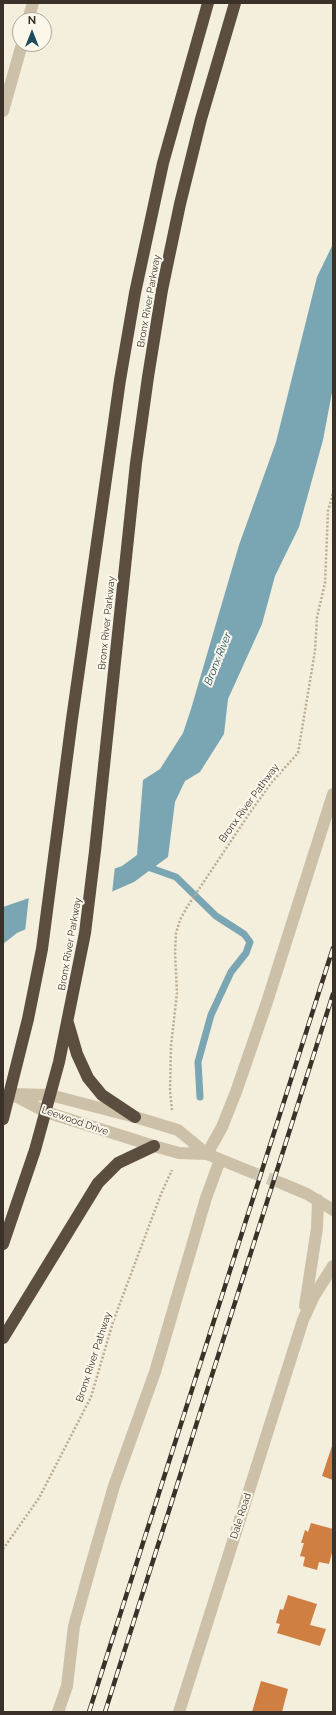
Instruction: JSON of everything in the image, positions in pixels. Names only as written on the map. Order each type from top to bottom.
[{"type":"highway","name":"Bronx River Parkway","points":[[3,1119],[28,1020],[42,949],[72,719],[120,380],[135,293],[163,163],[208,3]]},
{"type":"highway","name":"Bronx River Parkway","points":[[3,1244],[35,1150],[46,1112],[68,1021],[85,933],[94,862],[136,463],[162,290],[180,204],[201,119],[235,3]]},
{"type":"highway","points":[[68,1021],[77,1054],[88,1078],[102,1095],[135,1117]]},
{"type":"highway","points":[[3,1338],[98,1183],[118,1163],[154,1146]]},
{"type":"street","points":[[3,111],[20,52]]},
{"type":"street","points":[[207,1154],[222,1127],[239,1084],[267,1002],[333,794]]},
{"type":"street","name":"Leewood Drive","points":[[10,1094],[46,1112],[154,1146],[179,1153],[207,1154]]},
{"type":"street","name":"Leewood Drive","points":[[10,1094],[50,1095],[178,1130],[207,1154],[251,1172]]},
{"type":"street","points":[[58,1712],[67,1686],[74,1626],[114,1486],[155,1372],[206,1198],[220,1160]]},
{"type":"street","points":[[281,1183],[307,1194],[333,1210]]},
{"type":"street","name":"Dale Road","points":[[303,1320],[317,1228],[318,1200]]},
{"type":"street","name":"Dale Road","points":[[179,1712],[303,1320],[314,1296],[333,1266]]},
{"type":"path","name":"Bronx River Pathway","points":[[173,1115],[170,1091],[171,1046],[177,993],[175,952],[176,933],[180,920],[200,886],[271,783],[298,752],[315,651],[317,617],[325,583],[328,511],[333,493]]},
{"type":"path","name":"Bronx River Pathway","points":[[3,1549],[39,1498],[91,1396],[113,1322],[161,1194],[174,1166]]},
{"type":"water","name":"Bronx River","points":[[333,244],[333,387],[323,440],[299,527],[275,576],[262,624],[228,699],[224,734],[200,772],[185,781],[175,802],[168,857],[134,882],[17,933],[3,944],[3,907],[122,866],[137,855],[143,780],[160,769],[183,733],[239,545],[276,442],[317,277]]},
{"type":"pier","points":[[115,866],[112,894],[25,932],[29,896]]},
{"type":"building","points":[[333,1443],[333,1480],[322,1476]]},
{"type":"building","points":[[311,1523],[333,1529],[333,1549],[329,1564],[319,1562],[317,1570],[303,1566],[305,1557],[300,1556],[304,1543],[301,1543],[305,1530],[308,1532]]},
{"type":"building","points":[[288,1595],[317,1604],[310,1625],[326,1629],[320,1646],[277,1633],[280,1624],[276,1623],[280,1609],[283,1610]]},
{"type":"building","points":[[261,1681],[288,1689],[282,1712],[252,1712]]},
{"type":"waterway","points":[[145,866],[176,877],[216,916],[244,934],[250,942],[246,953],[231,972],[211,1015],[198,1062],[200,1097]]},
{"type":"tunnel","points":[[251,1172],[281,1183]]},
{"type":"railway","points":[[89,1712],[333,948]]},
{"type":"railway","points":[[105,1712],[333,994]]}]
